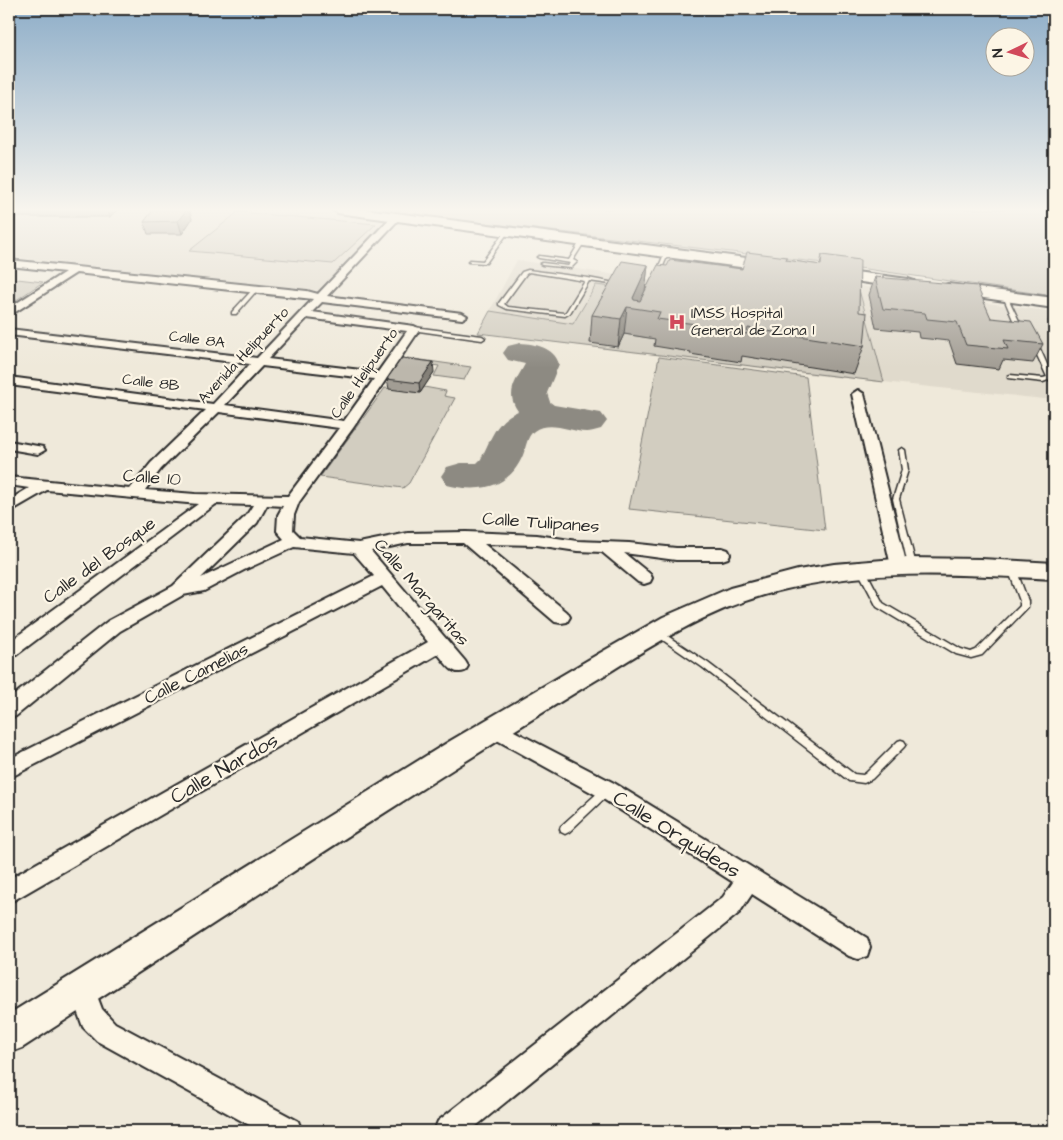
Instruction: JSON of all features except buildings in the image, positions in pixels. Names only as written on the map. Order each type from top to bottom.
[{"type":"main road","points":[[742,262],[792,269]]},
{"type":"main road","points":[[811,272],[918,285]]},
{"type":"main road","points":[[937,288],[1054,303]]},
{"type":"main road","points":[[9,1035],[493,728],[656,631],[694,613],[756,588],[803,576],[860,568],[905,565],[1054,571]]},
{"type":"street","name":"Avenida Helipuerto","points":[[134,494],[156,466],[216,407],[352,262]]},
{"type":"street","points":[[9,263],[307,294],[318,298],[462,316]]},
{"type":"street","points":[[9,313],[74,270]]},
{"type":"street","name":"Calle Helipuerto","points":[[292,501],[348,425],[414,329],[304,314]]},
{"type":"street","name":"Calle 8A","points":[[9,332],[381,376]]},
{"type":"street","name":"Calle 8B","points":[[9,381],[348,425]]},
{"type":"street","points":[[858,394],[905,565]]},
{"type":"street","points":[[9,445],[38,450]]},
{"type":"street","name":"Calle 10","points":[[9,481],[212,500],[292,501]]},
{"type":"street","points":[[9,507],[44,485]]},
{"type":"street","name":"Calle del Bosque","points":[[9,651],[212,500]]},
{"type":"street","points":[[9,710],[114,626],[180,590],[252,519],[263,500]]},
{"type":"street","points":[[180,590],[198,587],[246,562],[294,541],[285,532],[284,525],[292,501]]},
{"type":"street","name":"Calle Tulipanes","points":[[359,548],[408,538],[466,538],[537,540],[576,546],[604,546],[676,554],[722,554]]},
{"type":"street","points":[[466,538],[560,617]]},
{"type":"street","name":"Calle Margaritas","points":[[294,541],[309,545],[359,548],[458,666]]},
{"type":"street","points":[[230,542],[246,562]]},
{"type":"street","points":[[604,546],[644,578]]},
{"type":"street","name":"Calle Camelias","points":[[9,769],[384,578]]},
{"type":"street","name":"Calle Nardos","points":[[9,892],[440,644]]},
{"type":"street","name":"Calle Orquídeas","points":[[493,728],[607,790],[858,947]]},
{"type":"street","points":[[448,1131],[731,905],[748,879]]},
{"type":"street","points":[[82,989],[90,1016],[96,1025],[106,1032],[288,1131]]},
{"type":"lane","points":[[542,264],[571,267],[576,262]]},
{"type":"lane","points":[[655,280],[663,262]]},
{"type":"lane","points":[[588,280],[568,313],[564,315],[507,308],[501,304],[524,273],[528,271],[624,285]]},
{"type":"lane","points":[[234,313],[256,289]]},
{"type":"lane","points":[[1005,296],[1017,325],[1025,334]]},
{"type":"lane","points":[[1008,324],[1017,325]]},
{"type":"lane","points":[[414,329],[482,338]]},
{"type":"lane","points":[[1010,376],[1043,380],[1050,378],[1031,338]]},
{"type":"lane","points":[[902,450],[906,470],[896,499],[905,565]]},
{"type":"lane","points":[[860,568],[880,605],[959,652],[971,655],[979,653],[1024,608],[1024,601],[1011,568]]},
{"type":"lane","points":[[656,631],[705,665],[852,778],[864,779],[869,776],[901,744]]},
{"type":"lane","points":[[566,829],[607,790]]},
{"type":"shaded area","points":[[57,262],[350,262],[325,291]]},
{"type":"shaded area","points":[[313,262],[335,262],[333,264]]},
{"type":"shaded area","name":"IMSS Hospital General de Zona 1","points":[[516,262],[532,262],[650,280],[659,262],[685,262],[1054,312],[1054,400],[806,374],[478,333]]},
{"type":"shaded area","points":[[817,262],[1054,262],[1054,296]]},
{"type":"shaded area","points":[[9,278],[43,282],[9,305]]},
{"type":"shaded area","points":[[596,285],[619,288],[624,334],[644,337],[858,286],[884,382],[478,333],[490,311],[573,324]]},
{"type":"shaded area","points":[[659,357],[806,377],[825,530],[629,509]]},
{"type":"shaded area","points":[[407,358],[471,367],[464,380],[434,376],[439,366],[413,362],[401,366]]},
{"type":"shaded area","points":[[424,387],[446,391],[444,396],[455,398],[409,483],[403,488],[320,477],[385,388],[420,393]]},
{"type":"taxiway","points":[[520,353],[531,354],[541,360],[542,364],[531,387],[529,399],[537,410],[545,415]]},
{"type":"taxiway","points":[[461,476],[480,476],[492,472],[499,464],[512,432],[521,423],[534,417],[554,416],[588,421]]},
{"type":"place","name":"IMSS Hospital General de Zona 1","points":[[677,322]]}]
